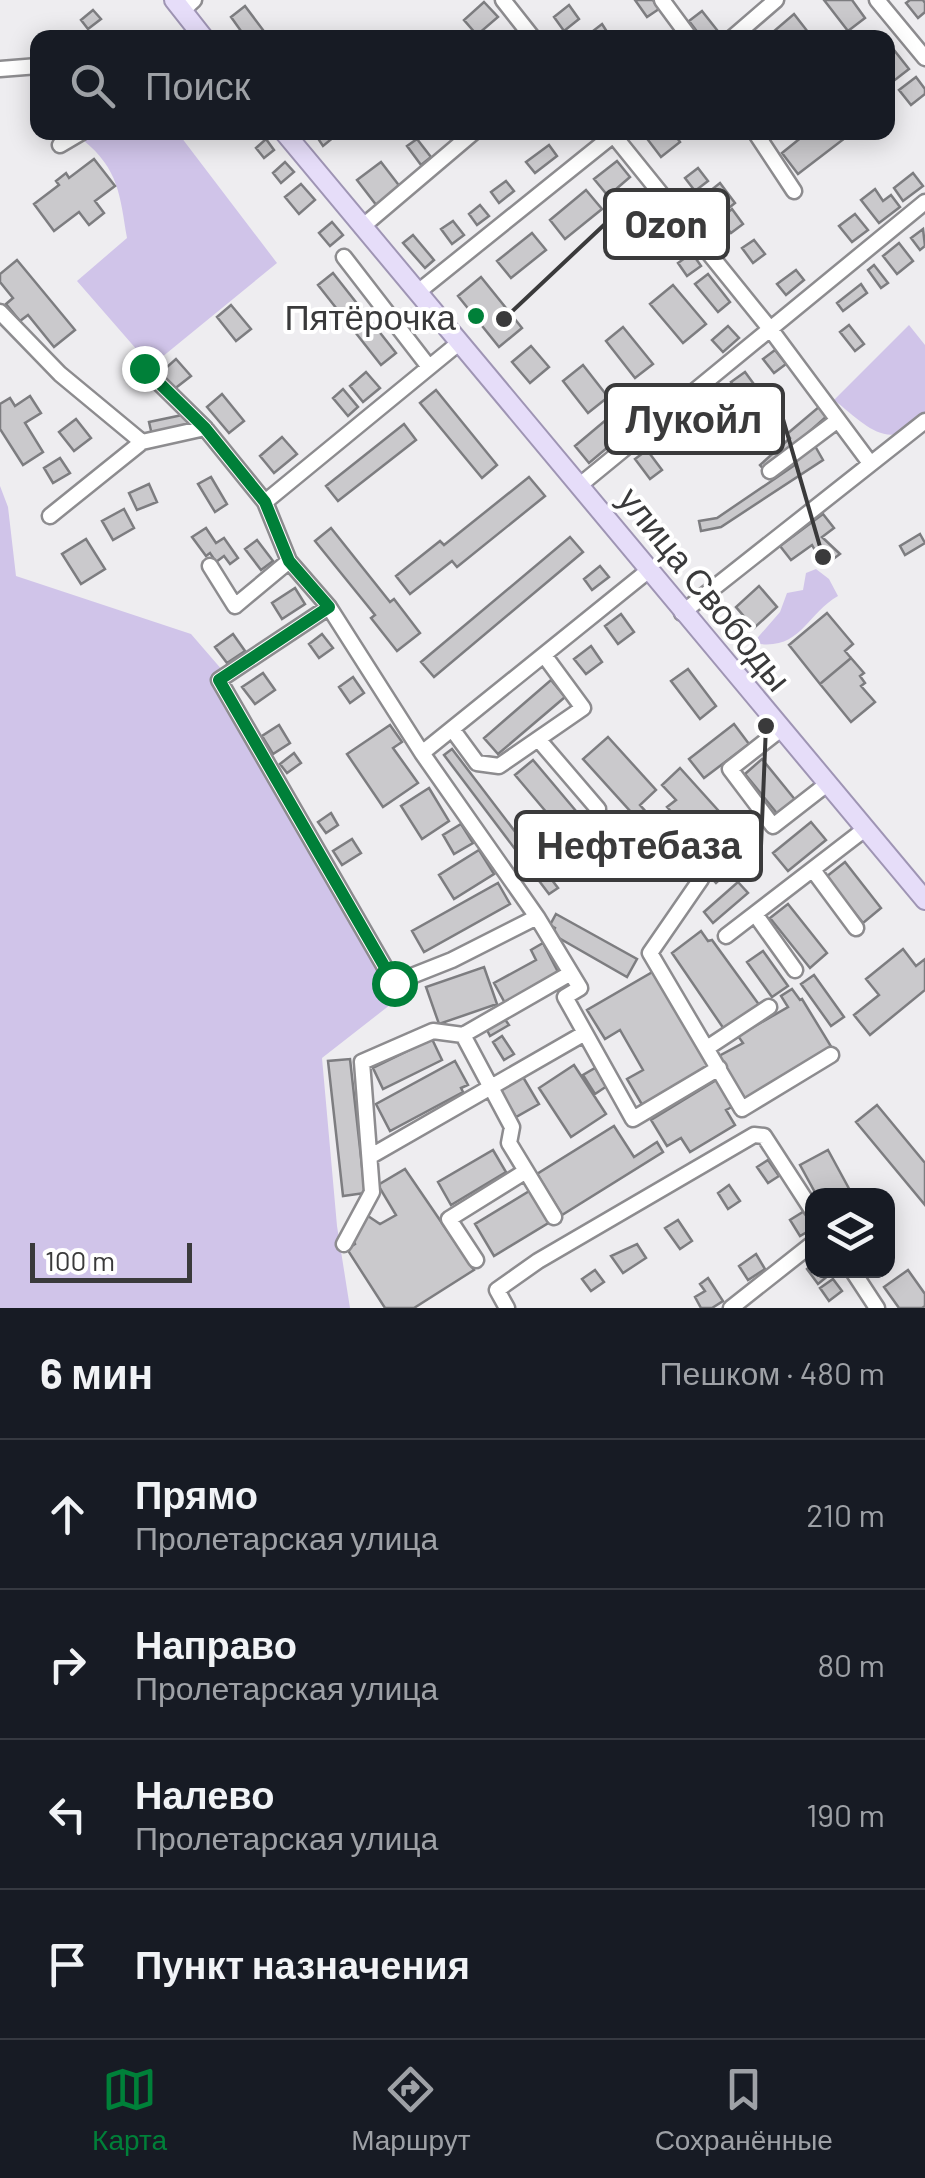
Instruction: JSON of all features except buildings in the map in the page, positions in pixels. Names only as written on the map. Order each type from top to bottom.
[{"type":"main road","points":[[183,4],[193,30]]},
{"type":"main road","name":"улица Свободы","points":[[291,140],[925,900]]},
{"type":"street","points":[[503,0],[527,30]]},
{"type":"street","points":[[662,0],[684,30]]},
{"type":"street","points":[[741,30],[776,0]]},
{"type":"street","points":[[877,0],[925,58]]},
{"type":"street","points":[[0,69],[30,67]]},
{"type":"street","points":[[60,145],[68,140]]},
{"type":"street","points":[[362,227],[465,140]]},
{"type":"street","points":[[418,292],[605,140]]},
{"type":"street","points":[[620,140],[771,330],[870,463]]},
{"type":"street","points":[[760,140],[794,191]]},
{"type":"street","points":[[580,485],[925,202]]},
{"type":"street","points":[[344,257],[429,368]]},
{"type":"street","points":[[0,312],[60,374],[142,442]]},
{"type":"street","points":[[265,502],[460,342]]},
{"type":"street","points":[[144,368],[205,428],[265,502],[289,561],[329,607],[422,753],[538,917],[580,988],[565,997],[634,1119],[719,1068]]},
{"type":"street","points":[[770,471],[838,420]]},
{"type":"street","points":[[682,613],[925,421]]},
{"type":"street","points":[[50,516],[142,442],[205,428]]},
{"type":"street","points":[[210,566],[235,606],[289,561]]},
{"type":"street","points":[[422,753],[649,570]]},
{"type":"street","points":[[329,607],[219,680],[394,983],[452,960],[538,917]]},
{"type":"street","points":[[452,729],[477,763],[499,766],[582,708],[544,654]]},
{"type":"street","points":[[781,730],[730,769],[773,826],[827,784]]},
{"type":"street","points":[[538,739],[598,810]]},
{"type":"street","points":[[726,936],[865,829]]},
{"type":"street","points":[[813,870],[856,928]]},
{"type":"street","points":[[701,879],[650,953],[742,1109],[831,1055]]},
{"type":"street","points":[[755,914],[795,970]]},
{"type":"street","points":[[344,1244],[372,1192],[362,1062],[433,1031],[463,1035],[571,973]]},
{"type":"street","points":[[707,1048],[770,1008]]},
{"type":"street","points":[[371,1156],[585,1033]]},
{"type":"street","points":[[463,1035],[512,1127],[509,1143],[554,1218]]},
{"type":"street","points":[[507,1308],[497,1290],[538,1260],[754,1135],[764,1136],[805,1199]]},
{"type":"street","points":[[476,1260],[449,1218],[526,1171]]},
{"type":"street","points":[[731,1308],[805,1250]]},
{"type":"street","points":[[857,1278],[877,1308]]},
{"type":"shaded area","points":[[83,140],[183,140],[277,263],[151,366],[77,281],[127,238],[111,173]]},
{"type":"shaded area","points":[[909,325],[925,345],[925,414],[901,433],[889,435],[868,426],[834,400]]},
{"type":"shaded area","points":[[0,486],[8,507],[16,576],[191,634],[223,671],[215,684],[395,1001],[322,1058],[337,1226],[350,1308],[0,1308]]},
{"type":"shaded area","points":[[816,569],[829,579],[838,596],[792,637],[769,644],[753,643],[780,612],[787,593],[803,590],[806,573]]},
{"type":"place","name":"Пятёрочка","points":[[476,316]]},
{"type":"place","name":"Ozon","points":[[504,319]]},
{"type":"place","name":"Лукойл","points":[[823,557]]},
{"type":"place","name":"Нефтебаза","points":[[766,726]]},
{"type":"route","points":[[144,368],[205,428],[265,502],[289,561],[329,607],[219,680],[394,983]]}]
